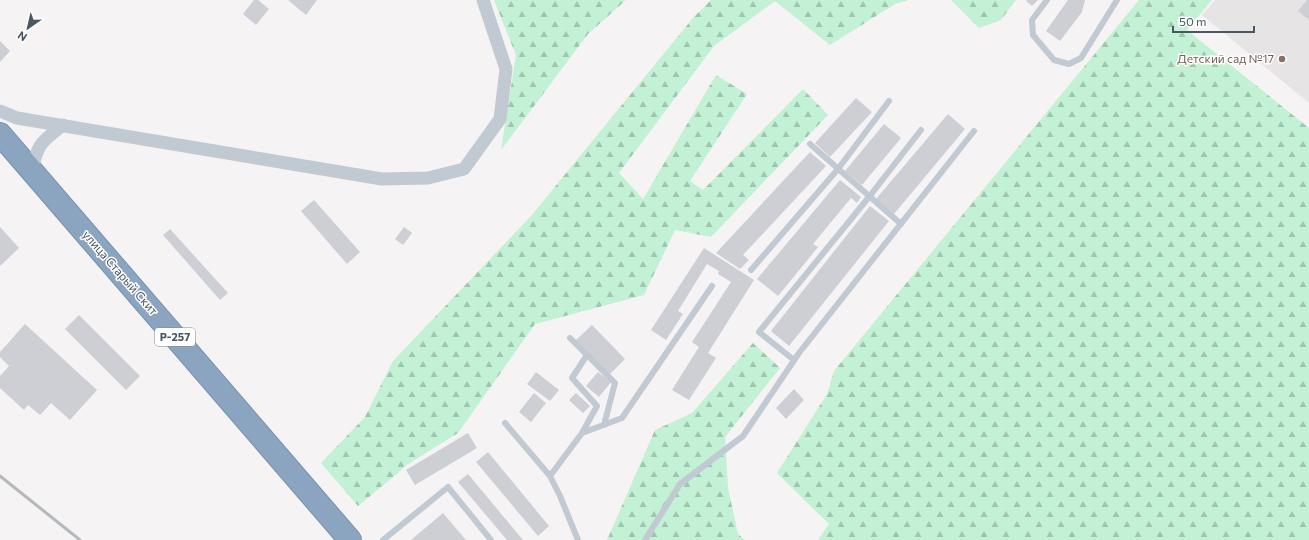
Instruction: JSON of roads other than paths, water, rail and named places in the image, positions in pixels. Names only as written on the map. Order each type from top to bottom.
[{"type":"highway","name":"улица Старый Скит","points":[[0,134],[350,540]]},
{"type":"street","points":[[0,111],[17,118],[382,178],[428,178],[464,170],[500,119],[506,69],[483,0]]},
{"type":"street","points":[[32,171],[35,154],[45,138],[63,125]]},
{"type":"lane","points":[[1048,0],[1032,20],[1033,35],[1054,60],[1069,64],[1081,58],[1117,0]]},
{"type":"lane","points":[[751,270],[838,169],[889,101]]},
{"type":"lane","points":[[794,360],[759,332],[869,198],[921,130]]},
{"type":"lane","points":[[645,540],[680,484],[743,436],[794,360],[974,131]]},
{"type":"lane","points":[[810,144],[900,224]]},
{"type":"lane","points":[[582,433],[622,418],[712,286]]},
{"type":"lane","points":[[570,338],[614,383],[604,425]]},
{"type":"lane","points":[[550,476],[582,433],[597,406],[572,378],[587,355]]},
{"type":"lane","points":[[504,424],[550,476],[578,540]]},
{"type":"lane","points":[[383,540],[448,487],[491,540]]},
{"type":"railway","points":[[0,476],[80,540]]},
{"type":"place","name":"Детский сад №17","points":[[1282,59]]}]
